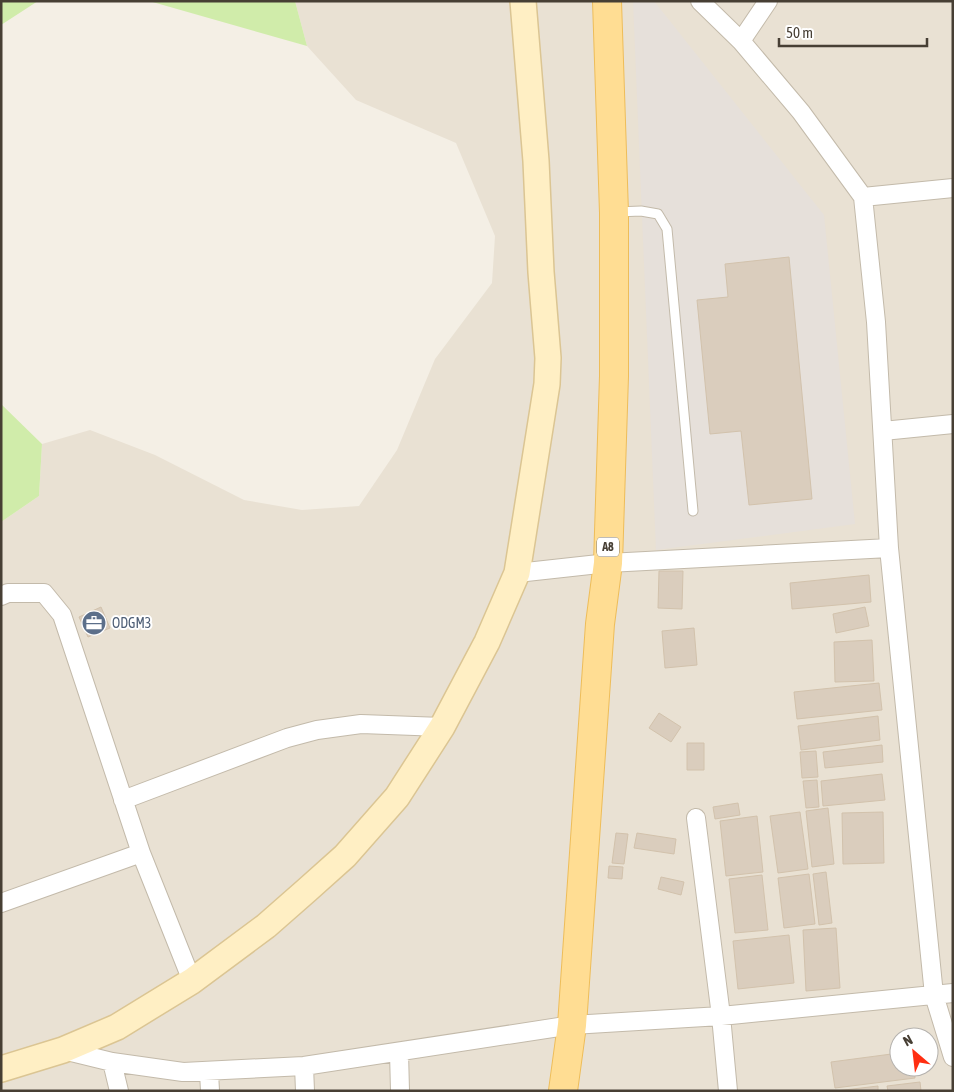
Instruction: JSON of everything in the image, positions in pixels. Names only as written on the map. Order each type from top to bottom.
[{"type":"main road","name":"A8","points":[[563,1091],[572,1025],[600,624],[608,563],[614,376],[614,213],[607,1]]},
{"type":"street","points":[[1,1069],[63,1050],[118,1027],[192,981],[266,926],[344,856],[397,797],[442,727],[487,642],[517,573],[547,384],[548,358],[541,272],[536,161],[523,1]]},
{"type":"street","points":[[700,1],[740,41],[801,112],[863,197],[876,322],[889,548],[934,995],[953,1056]]},
{"type":"street","points":[[740,41],[768,1]]},
{"type":"street","points":[[863,197],[953,188]]},
{"type":"street","points":[[883,431],[953,424]]},
{"type":"street","points":[[517,573],[608,563],[889,548]]},
{"type":"street","points":[[1,596],[8,593],[44,594],[62,615],[141,853],[192,981]]},
{"type":"street","points":[[123,800],[287,738],[317,730],[361,724],[442,727]]},
{"type":"street","points":[[696,818],[721,1016],[728,1091]]},
{"type":"street","points":[[1,903],[141,853]]},
{"type":"street","points":[[63,1050],[112,1062],[183,1072],[304,1066],[572,1025],[721,1016],[953,993]]},
{"type":"street","points":[[399,1052],[400,1091]]},
{"type":"street","points":[[112,1062],[119,1091]]},
{"type":"street","points":[[304,1066],[305,1091]]},
{"type":"street","points":[[209,1072],[210,1091]]},
{"type":"lane","points":[[614,213],[641,211],[658,214],[668,229],[692,511]]},
{"type":"shaded area","points":[[295,1],[953,1],[953,1091],[1,1091],[1,522],[39,496],[42,444],[90,430],[155,455],[244,500],[302,510],[359,506],[397,450],[435,359],[492,283],[495,236],[456,143],[356,100],[307,46]]},
{"type":"shaded area","points":[[633,1],[654,1],[824,215],[855,524],[656,550]]},
{"type":"green space","points":[[1,1],[38,1],[1,25]]},
{"type":"green space","points":[[149,1],[295,1],[307,46]]},
{"type":"green space","points":[[1,404],[42,444],[39,496],[1,522]]},
{"type":"building","points":[[789,257],[812,499],[749,505],[741,431],[710,434],[697,300],[728,297],[725,264]]},
{"type":"building","points":[[659,571],[683,571],[682,609],[658,608]]},
{"type":"building","points":[[869,575],[871,602],[792,609],[790,583]]},
{"type":"building","points":[[101,607],[110,628],[88,637],[79,617]]},
{"type":"building","points":[[865,607],[869,626],[836,633],[833,614]]},
{"type":"building","points":[[694,628],[697,665],[665,668],[662,631]]},
{"type":"building","points":[[872,640],[874,681],[835,682],[834,642]]},
{"type":"building","points":[[879,683],[882,710],[797,719],[794,692]]},
{"type":"building","points":[[659,713],[681,727],[671,742],[649,728]]},
{"type":"building","points":[[878,716],[880,740],[801,750],[798,726]]},
{"type":"building","points":[[687,743],[704,743],[704,770],[687,770]]},
{"type":"building","points":[[882,745],[883,762],[825,768],[823,752]]},
{"type":"building","points":[[816,751],[818,777],[802,778],[800,752]]},
{"type":"building","points":[[882,774],[885,800],[823,806],[821,781]]},
{"type":"building","points":[[817,780],[819,807],[806,808],[803,781]]},
{"type":"building","points":[[738,803],[740,815],[715,819],[713,807]]},
{"type":"building","points":[[828,808],[834,864],[812,867],[806,811]]},
{"type":"building","points":[[800,812],[808,869],[778,873],[770,816]]},
{"type":"building","points":[[883,812],[884,863],[843,864],[842,813]]},
{"type":"building","points":[[757,816],[763,872],[726,876],[720,821]]},
{"type":"building","points":[[616,833],[628,834],[624,864],[612,863]]},
{"type":"building","points":[[637,833],[676,839],[674,854],[634,848]]},
{"type":"building","points":[[609,866],[623,867],[622,879],[608,878]]},
{"type":"building","points":[[826,872],[832,923],[819,925],[813,874]]},
{"type":"building","points":[[809,874],[815,924],[784,928],[778,878]]},
{"type":"building","points":[[762,875],[768,930],[735,933],[729,879]]},
{"type":"building","points":[[661,877],[684,882],[681,895],[658,889]]},
{"type":"building","points":[[836,928],[840,988],[806,991],[803,930]]},
{"type":"building","points":[[789,935],[794,983],[738,989],[733,941]]},
{"type":"building","points":[[889,1054],[889,1077],[915,1078],[835,1088],[831,1062]]},
{"type":"building","points":[[920,1082],[921,1091],[888,1091],[887,1086]]},
{"type":"building","points":[[878,1086],[878,1091],[836,1091]]},
{"type":"place","name":"ODGM3","points":[[94,623]]}]
